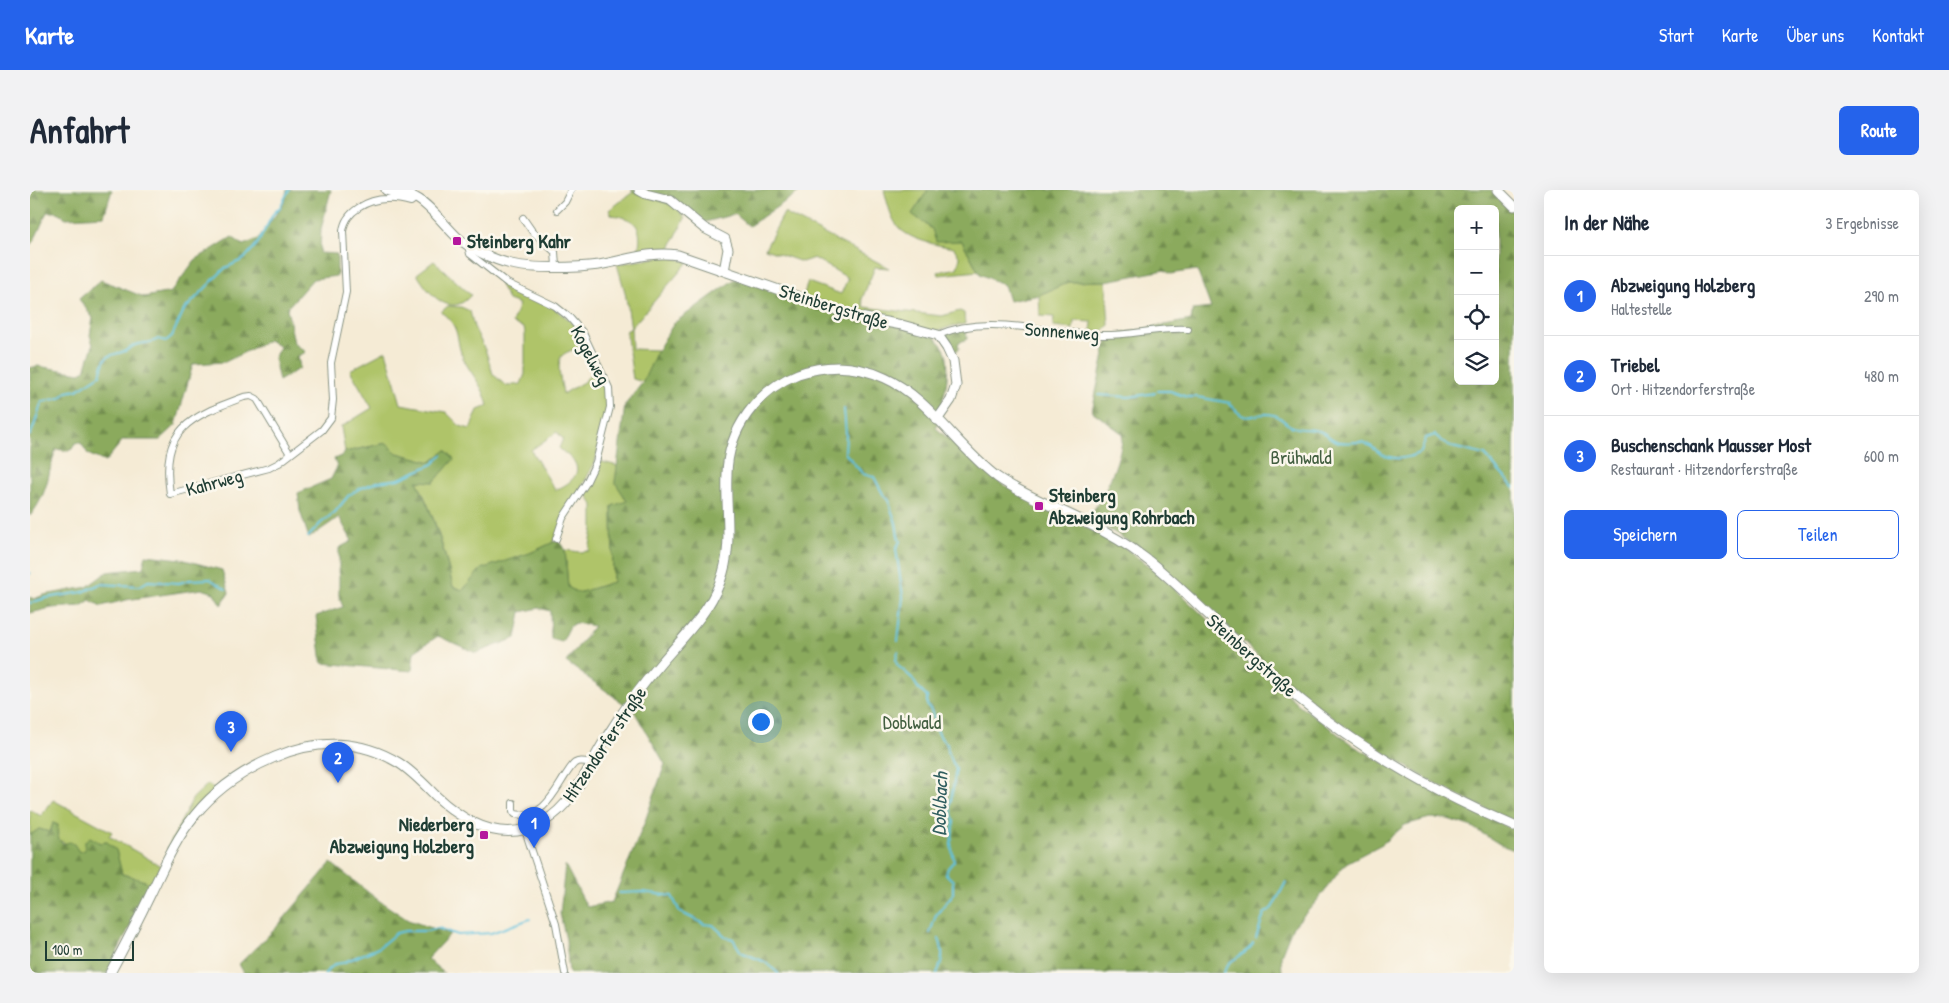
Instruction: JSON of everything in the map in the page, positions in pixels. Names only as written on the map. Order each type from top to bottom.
[{"type":"main road","points":[[386,190],[416,198]]},
{"type":"main road","points":[[639,190],[646,194],[670,200],[704,228],[726,239],[728,249],[724,271]]},
{"type":"main road","points":[[1498,190],[1514,206]]},
{"type":"main road","name":"Steinbergstraße","points":[[416,198],[433,212],[458,238],[468,245],[510,264],[556,266],[599,264],[639,255],[658,253],[678,255],[854,316],[902,325],[938,335]]},
{"type":"main road","points":[[937,420],[951,400],[956,385],[953,361],[938,335]]},
{"type":"main road","name":"Hitzendorferstraße","points":[[110,973],[174,848],[194,816],[213,796],[240,775],[291,750],[332,743],[367,748],[401,764],[444,804],[474,824],[500,832],[525,830],[543,822],[562,808],[608,734],[639,690],[699,619],[719,584],[725,567],[728,548],[729,520],[726,477],[733,442],[741,424],[758,400],[779,383],[801,373],[822,368],[849,367],[870,372],[895,383],[913,396],[972,456],[996,476]]},
{"type":"main road","name":"Steinbergstraße","points":[[996,476],[1012,488],[1106,532],[1144,558],[1182,589],[1244,649],[1304,702],[1363,745],[1423,782],[1514,826]]},
{"type":"street","points":[[409,190],[416,198]]},
{"type":"street","points":[[557,210],[565,202],[571,190]]},
{"type":"street","name":"Kahrweg","points":[[290,454],[256,399],[251,396],[244,397],[198,416],[180,430],[173,443],[169,460],[170,494],[269,468],[290,454],[326,426],[332,412],[331,363],[346,292],[343,231],[345,222],[355,210],[372,201],[387,199],[411,202],[416,198]]},
{"type":"street","points":[[524,218],[532,230],[555,252],[556,266]]},
{"type":"street","name":"Kogelweg","points":[[468,245],[470,254],[503,280],[554,306],[569,317],[583,333],[610,388],[610,407],[596,462],[586,483],[563,518],[556,538]]},
{"type":"street","name":"Sonnenweg","points":[[938,335],[960,328],[990,325],[1100,335],[1160,329],[1188,329]]},
{"type":"street","points":[[512,803],[512,811],[515,814],[537,811],[547,803],[572,765],[581,762],[591,763]]},
{"type":"street","points":[[525,830],[556,924],[565,973]]},
{"type":"green space","points":[[30,190],[112,190],[104,216],[66,218],[57,212],[47,212],[30,245]]},
{"type":"green space","points":[[287,190],[331,190],[321,229],[320,253],[337,254],[337,276],[313,279],[287,308],[294,343],[306,352],[298,356],[300,368],[279,381],[274,358],[280,347],[269,340],[225,362],[193,364],[176,425],[160,440],[123,440],[105,462],[88,454],[81,443],[75,443],[72,449],[68,451],[56,449],[41,499],[30,516],[30,368],[37,366],[80,373],[85,370],[93,345],[90,335],[93,318],[79,299],[101,280],[144,297],[171,292],[195,260],[232,237],[243,245],[258,239],[284,203]]},
{"type":"green space","points":[[631,190],[802,190],[749,226],[735,214],[698,224],[675,206]]},
{"type":"green space","points":[[884,190],[928,190],[912,214],[932,229],[962,241],[978,271],[939,275],[938,272],[957,268],[960,258],[954,248],[922,241],[901,230],[892,216]]},
{"type":"green space","name":"Brühwald","points":[[928,190],[1491,190],[1514,213],[1514,821],[1442,787],[1397,761],[1306,698],[1266,664],[1170,573],[1117,534],[1088,518],[1110,479],[1120,453],[1123,434],[1092,411],[1108,336],[1191,320],[1193,310],[1211,308],[1197,270],[1170,274],[1165,270],[1106,281],[1069,282],[1039,295],[1009,301],[1004,285],[980,274],[962,241],[936,242],[932,229],[912,214]]},
{"type":"green space","points":[[633,192],[675,206],[685,218],[669,250],[638,252],[639,230],[633,222],[612,215],[609,210]]},
{"type":"green space","points":[[784,213],[889,268],[875,267],[862,299],[864,307],[942,316],[960,311],[964,313],[965,324],[935,332],[870,316],[803,296],[808,282],[841,294],[848,278],[814,258],[802,262],[765,249]]},
{"type":"green space","points":[[668,256],[688,262],[631,328],[625,292],[617,264]]},
{"type":"green space","points":[[434,261],[471,295],[463,302],[455,305],[440,301],[433,296],[417,274]]},
{"type":"green space","name":"Doblwald","points":[[735,279],[935,337],[945,350],[948,369],[936,428],[998,481],[1027,499],[1120,544],[1159,574],[1298,704],[1354,746],[1422,784],[1514,830],[1514,850],[1501,845],[1472,827],[1448,819],[1430,818],[1405,825],[1382,844],[1346,863],[1315,903],[1292,928],[1281,955],[1282,973],[569,973],[566,940],[560,914],[565,865],[587,907],[612,902],[644,824],[665,764],[634,711],[566,662],[594,626],[575,623],[570,626],[562,642],[551,639],[550,611],[539,608],[521,612],[516,638],[476,653],[438,636],[414,652],[412,671],[322,663],[316,616],[343,607],[339,596],[339,548],[352,541],[339,517],[309,538],[300,511],[298,493],[331,479],[337,467],[334,459],[345,452],[387,443],[397,453],[431,462],[446,450],[454,459],[434,482],[417,481],[438,533],[453,587],[463,590],[481,569],[530,553],[558,540],[565,550],[568,587],[578,593],[613,582],[612,506],[627,501],[615,482],[625,405],[643,382],[656,353],[674,323]]},
{"type":"green space","points":[[1106,281],[1109,325],[1104,331],[1091,331],[1092,322],[1074,321],[1073,329],[1053,327],[1054,317],[1040,316],[1039,295],[1069,282]]},
{"type":"green space","points":[[504,284],[554,308],[573,323],[588,346],[587,351],[583,353],[579,347],[562,355],[559,370],[563,394],[585,381],[598,367],[610,399],[595,462],[552,543],[530,553],[481,569],[463,590],[453,587],[438,533],[417,481],[434,482],[454,459],[446,450],[432,462],[397,453],[386,443],[345,452],[341,427],[372,408],[350,370],[386,351],[401,404],[446,412],[460,426],[470,429],[478,410],[488,406],[481,388],[461,353],[455,329],[448,318],[441,312],[448,306],[461,307],[470,311],[474,327],[486,352],[493,374],[506,386],[521,384],[525,374],[525,332],[524,328],[512,323],[519,304],[508,300],[500,285]],"holes":[[[557,432],[563,439],[559,448],[572,459],[577,468],[574,477],[568,483],[555,490],[531,450]]]},
{"type":"green space","points":[[631,328],[632,349],[658,350],[643,382],[633,379],[626,331]]},
{"type":"green space","points":[[966,328],[967,339],[958,343],[959,349],[953,352],[944,337],[945,334]]},
{"type":"green space","points":[[599,461],[618,466],[615,482],[628,501],[612,506],[613,582],[578,593],[568,587],[565,550],[589,551],[593,529],[593,505],[584,489]]},
{"type":"green space","points":[[146,555],[181,559],[222,570],[229,593],[221,605],[214,593],[202,589],[126,600],[101,606],[90,600],[81,606],[52,608],[30,613],[30,597],[34,599],[44,595],[87,587],[107,572],[143,568]]},
{"type":"green space","points":[[208,784],[215,790],[169,850],[167,849],[193,798]]},
{"type":"green space","points":[[53,800],[112,832],[109,836],[161,866],[149,891],[134,877],[122,874],[116,850],[107,842],[100,843],[92,838],[84,846],[85,850],[79,852],[71,845],[61,841],[58,825],[53,823],[50,832],[39,829],[30,835],[30,810],[41,816]]},
{"type":"green space","points":[[53,823],[58,825],[59,840],[63,844],[70,842],[74,844],[79,852],[85,850],[85,841],[90,837],[100,843],[107,842],[116,850],[122,874],[145,881],[150,886],[107,973],[30,973],[30,835],[39,829],[50,832]]},
{"type":"green space","points":[[331,863],[378,900],[408,920],[450,934],[427,959],[444,973],[244,973],[239,964],[275,929]]},
{"type":"waterway","points":[[30,435],[42,402],[60,398],[67,392],[77,390],[100,375],[107,357],[125,351],[134,345],[153,342],[158,339],[166,341],[172,336],[184,310],[225,268],[244,259],[258,243],[273,214],[280,207],[289,190]]},
{"type":"waterway","points":[[1158,391],[1170,391],[1187,397],[1230,403],[1236,411],[1246,417],[1261,414],[1276,416],[1293,427],[1319,431],[1340,442],[1362,442],[1385,456],[1395,458],[1408,457],[1421,452],[1426,438],[1435,435],[1448,446],[1485,455],[1514,488]]},
{"type":"waterway","points":[[1099,395],[1129,397],[1155,393]]},
{"type":"waterway","name":"Doblbach","points":[[844,409],[845,453],[863,474],[874,477],[883,494],[889,500],[896,523],[900,541],[896,549],[903,597],[898,641]]},
{"type":"waterway","points":[[308,537],[335,512],[349,495],[377,482],[399,479],[433,464],[442,455]]},
{"type":"waterway","points":[[30,603],[46,598],[83,592],[100,584],[140,586],[148,581],[179,583],[189,580],[210,579],[226,589]]},
{"type":"waterway","name":"Doblbach","points":[[898,652],[897,665],[912,678],[927,697],[927,705],[931,710],[939,735],[947,744],[948,753],[956,769],[950,806],[954,822],[951,844],[954,861],[946,874],[953,881],[953,894],[936,915],[930,933]]},
{"type":"waterway","points":[[1256,938],[1264,914],[1272,908],[1286,882]]},
{"type":"waterway","points":[[619,893],[643,892],[672,896],[680,912],[704,924],[713,925],[726,937],[733,939],[741,952],[765,962],[778,973]]},
{"type":"waterway","points":[[325,973],[335,964],[342,963],[378,948],[396,933],[427,931],[438,928],[458,935],[491,933],[530,919]]},
{"type":"waterway","name":"Doblbach","points":[[937,973],[942,956],[939,939]]},
{"type":"waterway","points":[[1224,973],[1229,964],[1250,948],[1253,943]]},
{"type":"place","name":"Steinberg Kahr","points":[[457,241]]},
{"type":"place","name":"Steinberg Abzweigung Rohrbach","points":[[1039,506]]},
{"type":"place","name":"Buschenschank Mausser Most","points":[[231,752]]},
{"type":"place","name":"Triebel","points":[[338,783]]},
{"type":"place","name":"Niederberg Abzweigung Holzberg","points":[[484,835]]},
{"type":"place","name":"Abzweigung Holzberg","points":[[534,848]]}]
